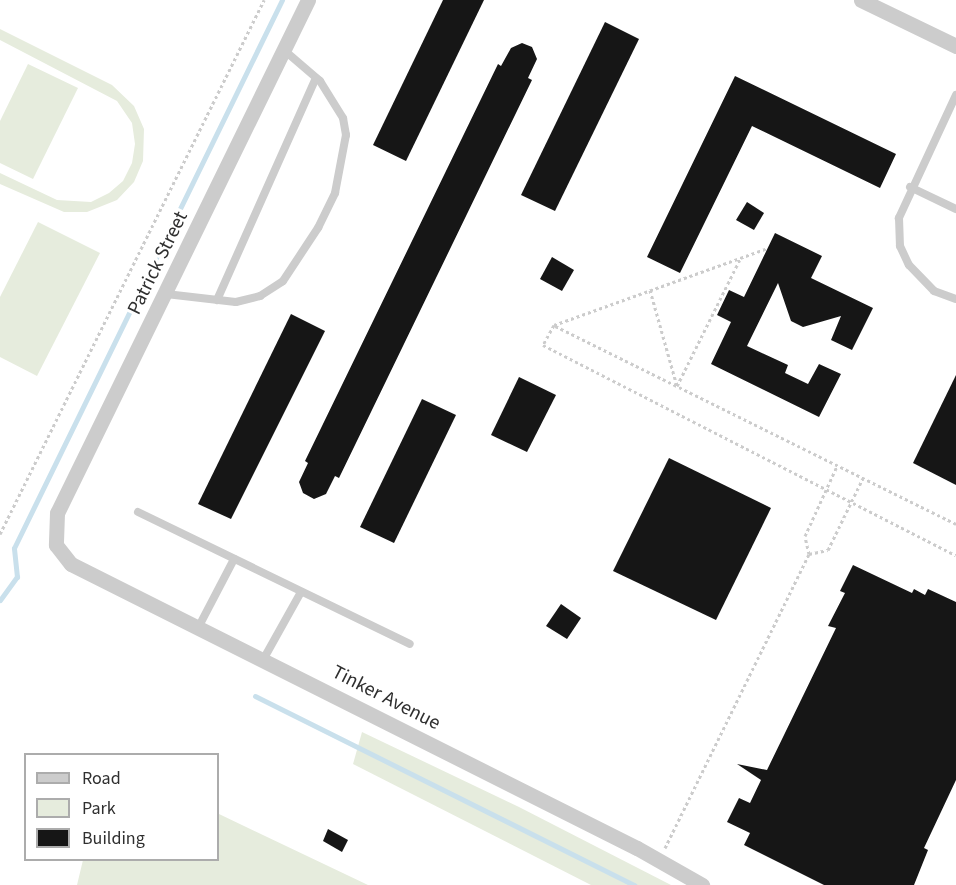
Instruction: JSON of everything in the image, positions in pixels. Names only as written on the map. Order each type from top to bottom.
[{"type":"street","name":"Patrick Street","points":[[56,545],[57,513],[308,0]]},
{"type":"street","points":[[861,0],[956,46]]},
{"type":"street","name":"Tinker Avenue","points":[[56,545],[71,564],[658,860],[702,885]]},
{"type":"lane","points":[[166,294],[236,302],[260,296],[283,281],[318,228],[335,193],[346,135],[343,118],[316,78],[285,51]]},
{"type":"lane","points":[[217,300],[316,78]]},
{"type":"lane","points":[[956,96],[910,187],[899,218],[900,246],[920,279],[934,291],[956,299]]},
{"type":"lane","points":[[910,187],[956,208]]},
{"type":"lane","points":[[138,512],[410,644]]},
{"type":"lane","points":[[198,628],[234,559]]},
{"type":"lane","points":[[262,660],[301,592]]},
{"type":"path","points":[[0,534],[264,0]]},
{"type":"path","points":[[768,248],[554,325],[543,345],[956,555]]},
{"type":"path","points":[[677,386],[740,258]]},
{"type":"path","points":[[650,290],[677,386]]},
{"type":"path","points":[[554,325],[956,524]]},
{"type":"path","points":[[658,860],[809,554],[805,536],[838,466]]},
{"type":"path","points":[[809,554],[828,550],[863,478]]},
{"type":"green space","points":[[0,29],[112,85],[134,106],[144,129],[143,161],[134,182],[117,200],[87,212],[64,212],[0,184],[0,173],[57,200],[91,202],[109,193],[123,181],[132,163],[135,144],[132,123],[117,101],[0,40]]},
{"type":"green space","points":[[28,64],[78,88],[33,179],[0,163],[0,121]]},
{"type":"green space","points":[[38,222],[100,253],[37,376],[0,357],[0,297]]},
{"type":"green space","points":[[362,732],[519,807],[671,885],[591,885],[353,764]]},
{"type":"green space","points":[[219,814],[368,885],[77,885],[83,861],[219,861]]},
{"type":"building","points":[[443,0],[484,0],[406,161],[373,145]]},
{"type":"building","points":[[605,22],[639,39],[555,211],[521,195]]},
{"type":"building","points":[[522,43],[532,47],[537,59],[528,78],[532,80],[339,478],[335,476],[326,494],[314,499],[303,493],[299,482],[308,463],[305,461],[498,64],[501,66],[511,48]]},
{"type":"building","points":[[735,76],[896,154],[880,188],[752,126],[680,273],[647,257]]},
{"type":"building","points":[[747,202],[764,213],[754,230],[736,220]]},
{"type":"building","points":[[775,233],[822,256],[811,278],[873,308],[852,350],[831,340],[841,316],[803,327],[791,321],[778,283],[747,346],[788,365],[785,373],[808,384],[819,364],[841,374],[819,417],[711,364],[731,322],[717,315],[729,290],[744,297]]},
{"type":"building","points":[[552,257],[574,270],[562,291],[540,279]]},
{"type":"building","points":[[291,314],[325,331],[231,519],[198,504]]},
{"type":"building","points":[[956,375],[956,485],[913,463]]},
{"type":"building","points":[[519,377],[556,395],[527,452],[491,435]]},
{"type":"building","points":[[422,399],[456,415],[394,543],[360,527]]},
{"type":"building","points":[[669,458],[771,508],[716,620],[613,571]]},
{"type":"building","points":[[853,565],[912,593],[914,589],[925,595],[928,589],[956,602],[956,780],[924,848],[928,850],[914,885],[824,885],[744,845],[750,833],[727,822],[739,798],[750,803],[761,780],[737,764],[767,770],[836,628],[828,626],[845,593],[840,591]]},
{"type":"building","points":[[561,604],[581,618],[567,639],[546,626]]},
{"type":"building","points":[[328,829],[348,840],[342,852],[323,841]]},
{"type":"waterway","points":[[0,600],[17,577],[14,548],[282,0]]},
{"type":"waterway","points":[[255,696],[634,885]]}]
